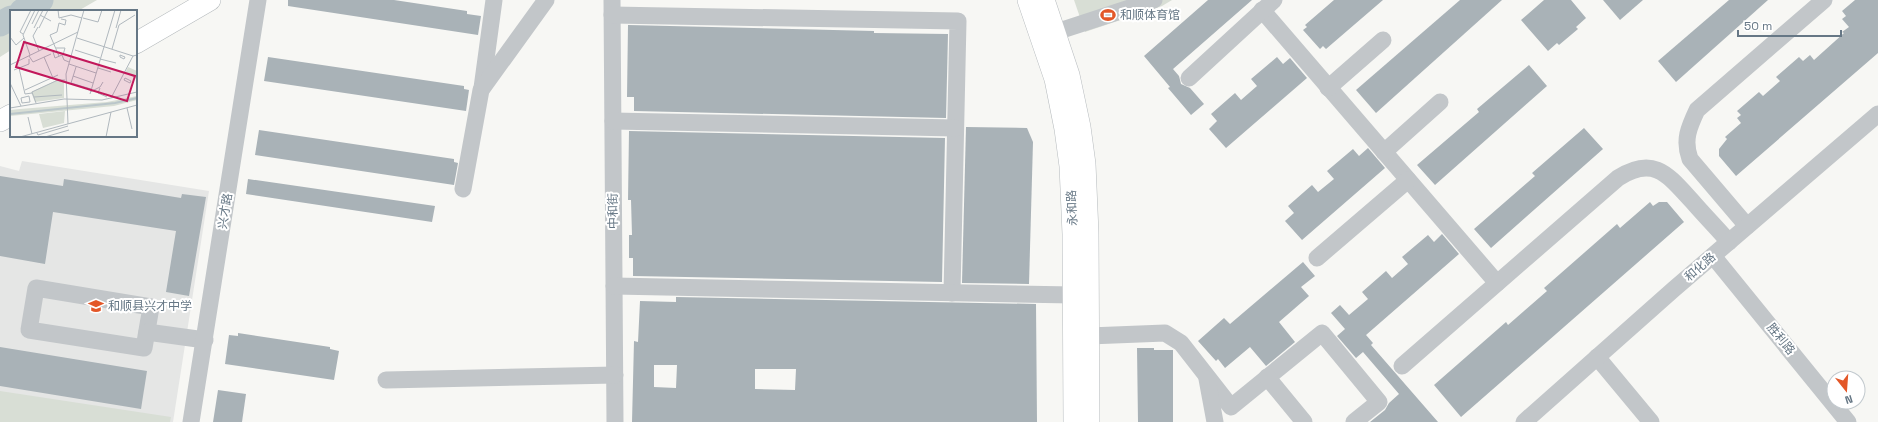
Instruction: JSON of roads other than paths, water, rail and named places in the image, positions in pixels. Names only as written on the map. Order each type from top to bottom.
[{"type":"main road","points":[[137,42],[210,0]]},
{"type":"main road","name":"永和路","points":[[1028,0],[1055,79],[1066,129],[1072,186],[1074,422]]},
{"type":"main road","name":"永和路","points":[[1044,0],[1056,32],[1075,98],[1085,164],[1088,233],[1089,422]]},
{"type":"main road","points":[[0,121],[10,116]]},
{"type":"street","name":"兴才路","points":[[191,422],[258,0]]},
{"type":"street","points":[[463,189],[481,90],[494,0]]},
{"type":"street","points":[[481,90],[546,0]]},
{"type":"street","points":[[1056,32],[1154,0]]},
{"type":"street","points":[[1747,226],[1690,159],[1687,150],[1688,128],[1697,110],[1824,0]]},
{"type":"street","points":[[1189,78],[1268,5],[1328,88],[1497,283]]},
{"type":"street","points":[[612,8],[958,21],[952,293]]},
{"type":"street","name":"中和街","points":[[612,8],[615,422]]},
{"type":"street","points":[[1328,88],[1383,40]]},
{"type":"street","points":[[1384,152],[1440,102]]},
{"type":"street","name":"和化路","points":[[1524,422],[1747,226],[1878,114]]},
{"type":"street","points":[[613,121],[955,128]]},
{"type":"street","points":[[1402,366],[1618,178],[1635,169],[1654,169],[1669,176],[1729,242]]},
{"type":"street","points":[[1317,258],[1408,180]]},
{"type":"street","name":"胜利路","points":[[1713,256],[1848,422]]},
{"type":"street","points":[[614,286],[1073,295]]},
{"type":"street","points":[[36,288],[151,307],[147,332],[144,348],[29,330],[36,288]]},
{"type":"street","points":[[147,332],[205,340]]},
{"type":"street","points":[[1089,336],[1165,333],[1181,343],[1231,406],[1322,333],[1379,402],[1354,422]]},
{"type":"street","points":[[1597,358],[1651,422]]},
{"type":"street","points":[[386,380],[615,376]]},
{"type":"street","points":[[1207,376],[1214,422]]},
{"type":"street","points":[[1267,377],[1304,422]]},
{"type":"waterway","points":[[24,10],[41,0]]},
{"type":"waterway","points":[[0,24],[10,19]]},
{"type":"place","name":"和顺体育馆","points":[[1108,15]]},
{"type":"place","name":"和顺县兴才中学","points":[[96,306]]}]
